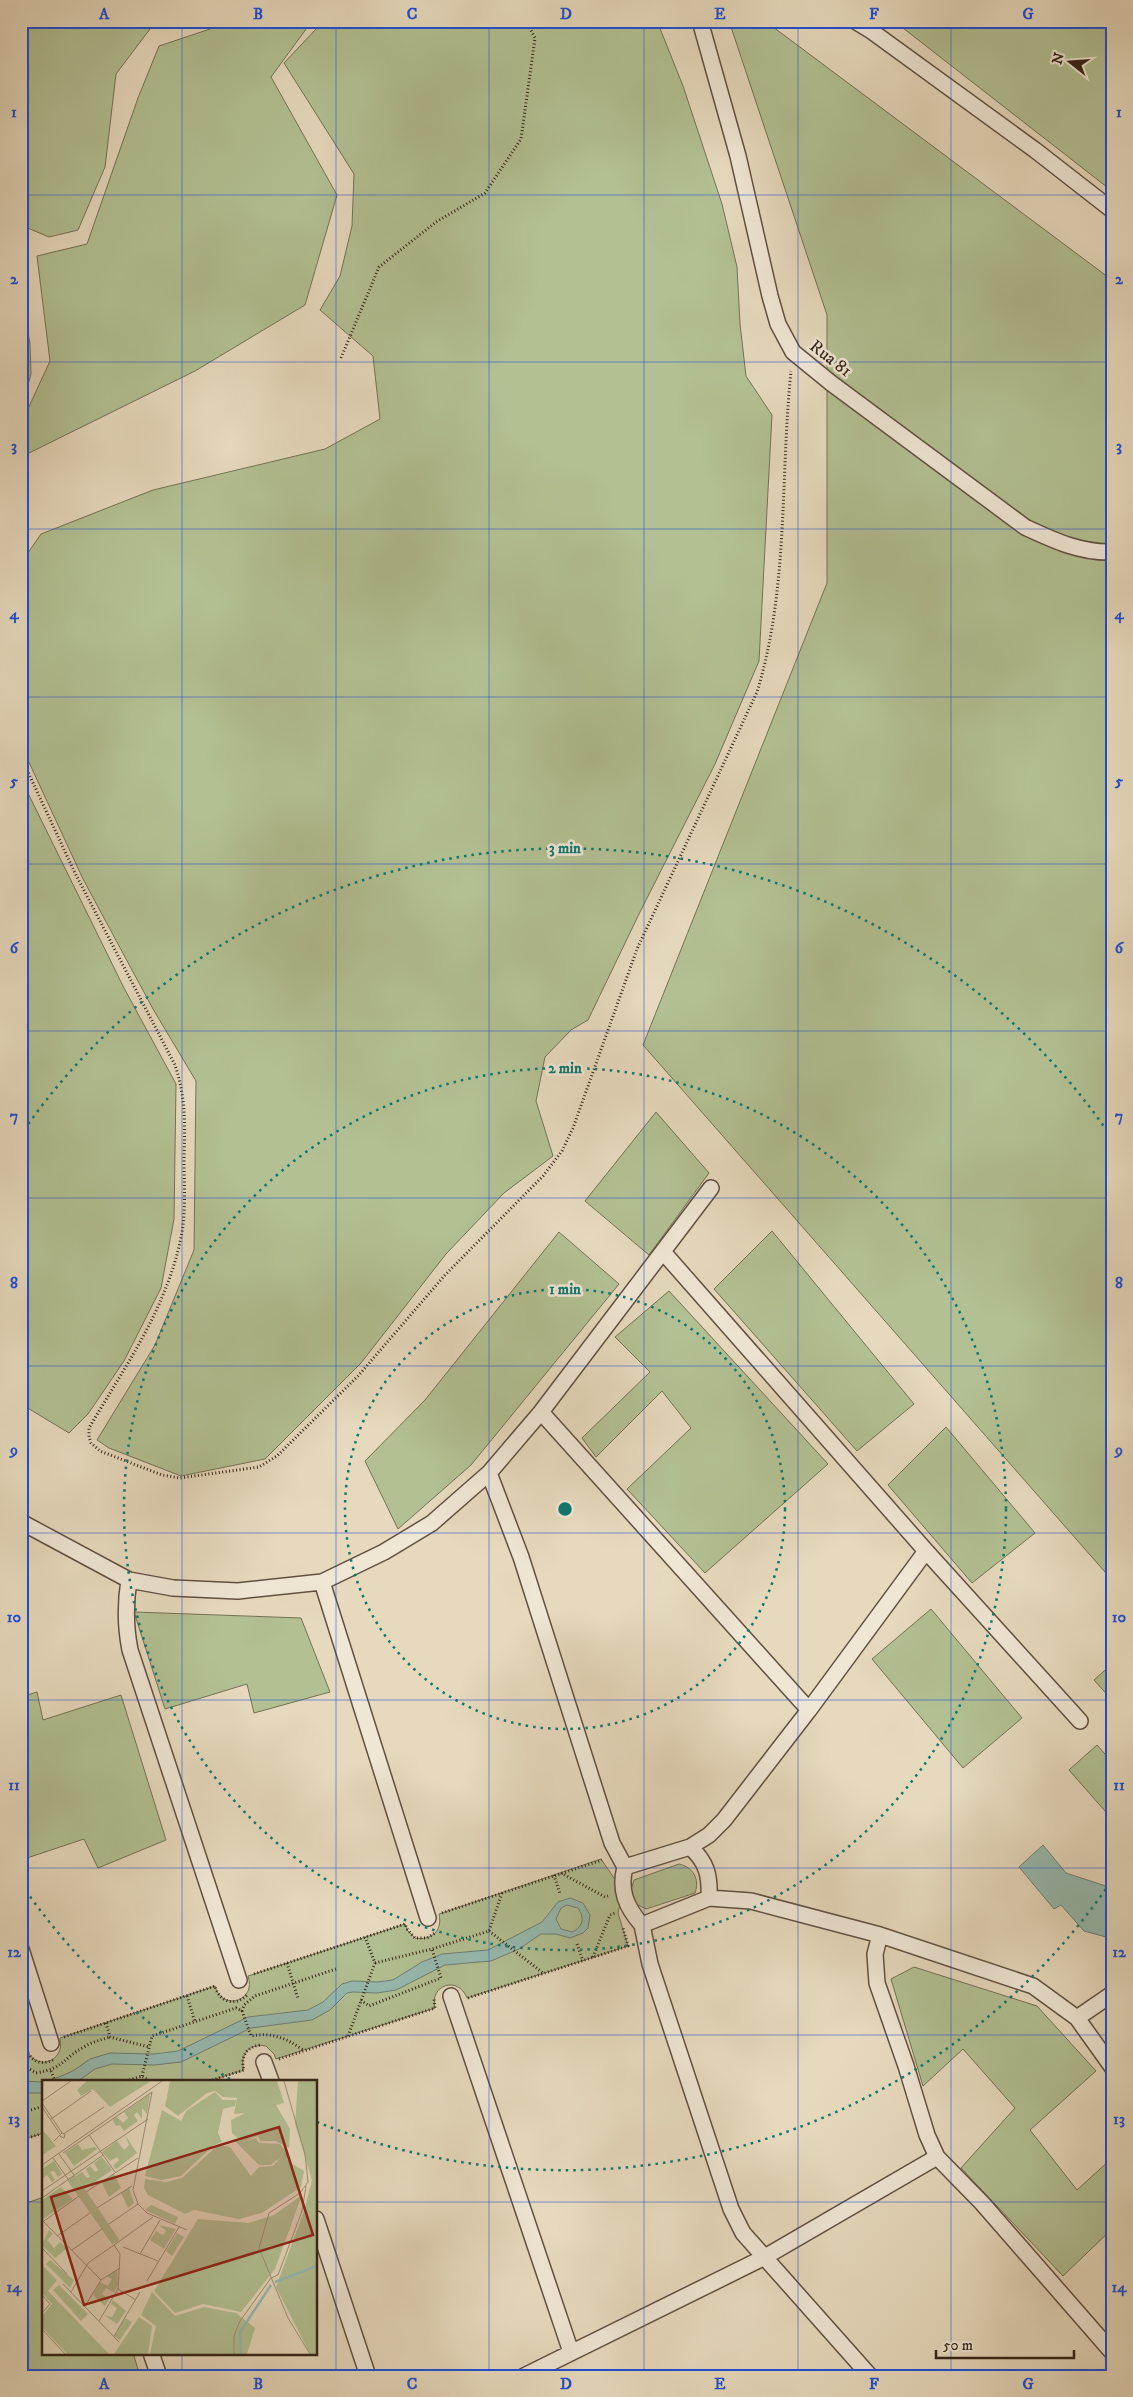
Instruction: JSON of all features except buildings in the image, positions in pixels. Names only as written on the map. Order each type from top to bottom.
[{"type":"street","name":"Rua 81","points":[[700,21],[738,156],[770,296],[778,324],[793,352],[1025,527],[1060,543],[1095,552],[1112,552]]},
{"type":"street","points":[[855,21],[1035,150],[1112,210]]},
{"type":"street","points":[[21,1522],[129,1580],[173,1588],[238,1590],[322,1582],[384,1552],[432,1523],[489,1473],[540,1412],[664,1253],[711,1188]]},
{"type":"street","points":[[664,1253],[926,1551],[1080,1721]]},
{"type":"street","points":[[540,1412],[809,1710]]},
{"type":"street","points":[[489,1473],[521,1557],[612,1843],[625,1867],[622,1880],[626,1903],[642,1925],[650,1964],[731,2208],[743,2234],[870,2376]]},
{"type":"street","points":[[625,1867],[690,1847],[709,1835],[724,1820],[809,1710],[926,1551]]},
{"type":"street","points":[[129,1580],[125,1607],[125,1626],[130,1650],[245,1983]]},
{"type":"street","points":[[322,1582],[436,1921]]},
{"type":"street","points":[[690,1847],[700,1856],[706,1866],[710,1878],[709,1898]]},
{"type":"street","points":[[642,1925],[709,1898],[751,1900],[880,1935],[1033,1986],[1076,2018],[1112,2068]]},
{"type":"street","points":[[880,1935],[875,1954],[877,1983],[906,2066],[927,2135],[937,2157],[982,2203],[1112,2352]]},
{"type":"street","points":[[21,1949],[57,2047]]},
{"type":"street","points":[[458,1994],[571,2352]]},
{"type":"street","points":[[1076,2018],[1112,1994]]},
{"type":"street","points":[[269,2058],[270,2080]]},
{"type":"street","points":[[524,2376],[763,2258],[937,2157]]},
{"type":"street","points":[[318,2225],[368,2376]]},
{"type":"street","points":[[151,2354],[159,2376]]},
{"type":"path","points":[[341,358],[379,267],[436,222],[485,193],[520,139],[535,38],[526,21]]},
{"type":"path","points":[[21,757],[75,872],[175,1065],[183,1089],[185,1113],[182,1230],[171,1279],[153,1320],[90,1428],[89,1437],[100,1451],[162,1475],[180,1478],[259,1467],[277,1456],[358,1376],[445,1275],[543,1176],[562,1151],[573,1128],[637,949],[757,692],[768,657],[784,515],[789,393],[793,352]]},
{"type":"path","points":[[21,2049],[26,2048],[31,2058],[42,2063],[48,2062],[60,2038],[215,1986],[220,1997],[230,2002],[235,2002],[245,1997],[245,1983],[287,1963],[405,1924],[407,1930],[415,1938],[427,1938],[433,1936],[439,1914],[601,1859],[607,1867]]},
{"type":"path","points":[[562,1873],[605,1896],[623,1891],[618,1913],[610,1914],[593,1957]]},
{"type":"path","points":[[554,1875],[560,1894]]},
{"type":"path","points":[[489,1931],[502,1893]]},
{"type":"path","points":[[458,1994],[467,1998],[628,1946],[620,1921]]},
{"type":"path","points":[[489,1931],[544,1973]]},
{"type":"path","points":[[375,1963],[432,1949],[489,1931]]},
{"type":"path","points":[[348,2037],[375,1963],[365,1937]]},
{"type":"path","points":[[577,1944],[583,1960]]},
{"type":"path","points":[[361,2000],[368,2006],[440,1978],[432,1949]]},
{"type":"path","points":[[287,1963],[298,1999]]},
{"type":"path","points":[[304,2051],[288,2039],[265,2034],[251,2036],[242,2011],[244,2005],[255,1996],[336,1969]]},
{"type":"path","points":[[269,2058],[276,2060],[435,2008],[433,2003],[436,1992]]},
{"type":"path","points":[[187,1996],[195,2022]]},
{"type":"path","points":[[142,2076],[152,2036],[236,2008],[242,2011]]},
{"type":"path","points":[[106,2023],[110,2036]]},
{"type":"path","points":[[21,2064],[36,2073],[51,2071],[64,2064],[83,2047],[110,2036],[149,2047]]},
{"type":"path","points":[[212,2080],[244,2070],[242,2058],[249,2048],[260,2045],[266,2046]]},
{"type":"path","points":[[51,2071],[54,2079]]},
{"type":"path","points":[[129,2080],[142,2076],[148,2080]]},
{"type":"path","points":[[21,2112],[42,2107]]},
{"type":"path","points":[[21,2140],[42,2134]]},
{"type":"green space","points":[[21,21],[156,21],[116,74],[105,167],[78,230],[49,237],[23,226],[21,230]]},
{"type":"green space","points":[[234,21],[312,21],[271,77],[337,195],[305,305],[195,371],[21,457],[21,424],[50,361],[37,256],[87,244],[138,98],[159,46]]},
{"type":"green space","points":[[338,21],[657,21],[683,86],[722,204],[737,267],[740,324],[746,376],[772,415],[759,661],[715,764],[588,1020],[571,1030],[545,1057],[536,1101],[553,1156],[504,1193],[446,1254],[361,1363],[265,1459],[181,1476],[109,1448],[97,1440],[155,1345],[194,1250],[196,1081],[153,1009],[83,879],[21,745],[21,563],[41,534],[153,490],[325,449],[380,419],[373,356],[320,310],[340,276],[352,226],[354,174],[284,63],[317,28]]},
{"type":"green space","points":[[729,21],[765,21],[1112,280],[1112,1580],[643,1045],[827,583],[827,315]]},
{"type":"green space","points":[[894,21],[1112,21],[1112,191]]},
{"type":"green space","points":[[21,289],[30,344],[31,374],[21,410]]},
{"type":"green space","points":[[21,779],[124,988],[176,1084],[174,1219],[161,1288],[124,1361],[88,1414],[69,1433],[21,1404]]},
{"type":"green space","points":[[656,1112],[709,1173],[649,1255],[585,1201]]},
{"type":"green space","points":[[772,1231],[914,1404],[857,1451],[714,1289]]},
{"type":"green space","points":[[559,1232],[619,1284],[471,1465],[398,1529],[365,1461],[425,1400]]},
{"type":"green space","points":[[669,1291],[828,1464],[705,1573],[627,1489],[691,1428],[662,1391],[596,1457],[582,1438],[650,1372],[615,1337]]},
{"type":"green space","points":[[946,1427],[1035,1533],[972,1583],[888,1485]]},
{"type":"green space","points":[[931,1609],[1022,1718],[963,1768],[872,1659]]},
{"type":"green space","points":[[134,1612],[301,1618],[330,1692],[254,1713],[247,1684],[165,1709]]},
{"type":"green space","points":[[1112,1664],[1112,1700],[1094,1680]]},
{"type":"green space","points":[[37,1692],[43,1720],[121,1695],[166,1840],[98,1868],[84,1839],[21,1860],[21,1697]]},
{"type":"green space","points":[[1097,1745],[1112,1762],[1112,1819],[1069,1770]]},
{"type":"green space","points":[[601,1859],[623,1891],[618,1913],[628,1946],[467,1998],[463,1991],[457,1987],[445,1986],[436,1994],[434,2000],[435,2008],[276,2059],[266,2046],[255,2046],[247,2051],[243,2059],[244,2070],[212,2080],[42,2080],[42,2134],[21,2140],[21,2049],[26,2048],[36,2060],[48,2061],[58,2053],[61,2047],[60,2038],[215,1986],[224,1999],[238,2000],[248,1992],[248,1976],[405,1924],[407,1930],[415,1938],[426,1938],[437,1930],[440,1920],[439,1914]]},
{"type":"green space","points":[[679,1864],[688,1868],[694,1874],[697,1883],[695,1893],[646,1909],[636,1904],[631,1890],[634,1880]]},
{"type":"green space","points":[[914,1967],[1037,2006],[1096,2071],[1030,2130],[1077,2190],[1112,2158],[1112,2229],[1063,2276],[961,2168],[1015,2108],[963,2049],[923,2086],[891,1979]]},
{"type":"green space","points":[[42,2198],[42,2354],[133,2354],[140,2376],[21,2376],[21,2205]]},
{"type":"water","points":[[1043,1845],[1066,1873],[1112,1888],[1112,1921],[1109,1920],[1106,1937],[1084,1931],[1061,1905],[1054,1909],[1019,1867]]},
{"type":"water","points":[[570,1898],[583,1903],[590,1915],[588,1928],[583,1933],[570,1938],[556,1934],[541,1934],[519,1949],[491,1961],[445,1965],[396,1990],[377,1993],[347,1993],[330,2010],[312,2020],[251,2028],[181,2062],[154,2065],[112,2064],[95,2069],[79,2080],[51,2080],[73,2071],[90,2059],[110,2053],[154,2054],[178,2051],[248,2017],[308,2010],[323,2002],[342,1984],[352,1981],[377,1982],[393,1980],[422,1962],[442,1954],[488,1950],[542,1922],[558,1902]],"holes":[[[567,1905],[578,1908],[582,1922],[579,1928],[572,1932],[561,1929],[556,1919],[561,1908]]]},
{"type":"water","points":[[21,2081],[42,2082],[42,2093],[21,2093]]}]
